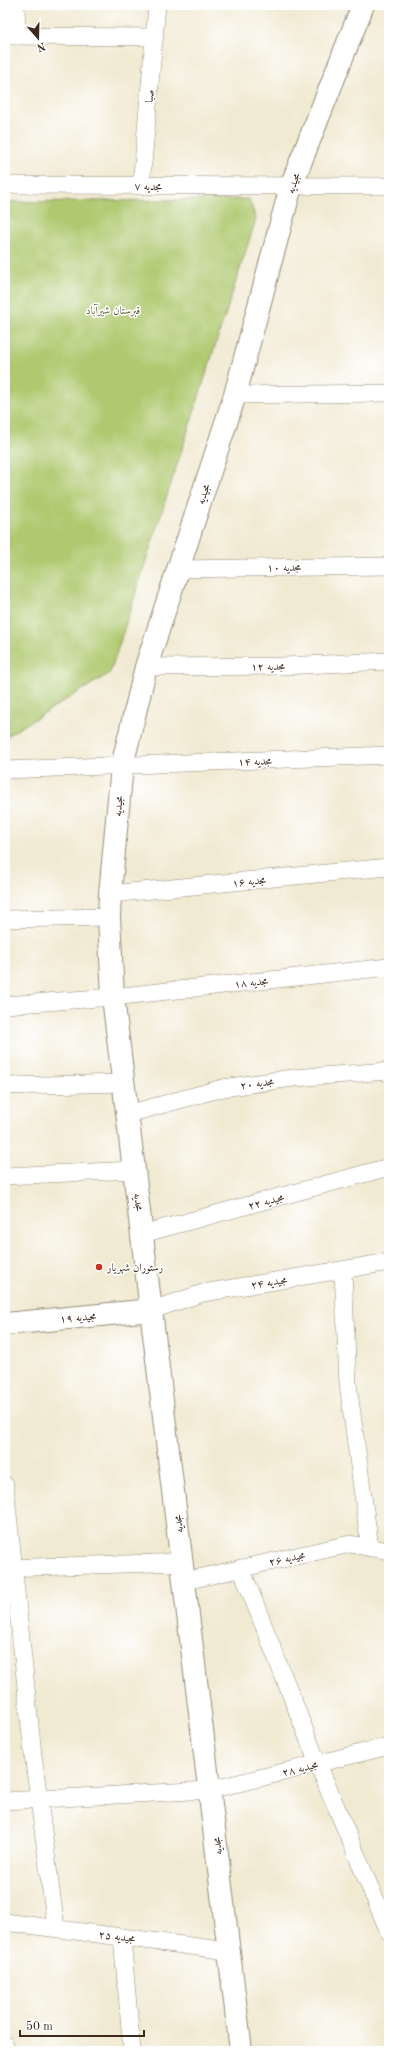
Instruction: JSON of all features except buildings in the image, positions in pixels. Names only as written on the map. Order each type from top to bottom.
[{"type":"street","points":[[16,5],[11,36],[154,37]]},
{"type":"street","name":"صبا","points":[[141,186],[157,5]]},
{"type":"street","name":"مجیدیه","points":[[113,997],[109,917],[122,766],[146,667],[235,395],[291,186],[363,5]]},
{"type":"street","name":"مجدیه ۷","points":[[5,185],[389,186]]},
{"type":"street","points":[[235,395],[389,393]]},
{"type":"street","name":"مجدیه ۱۰","points":[[179,569],[389,566]]},
{"type":"street","name":"مجدیه ۱۲","points":[[146,667],[283,666],[389,661]]},
{"type":"street","name":"مجدیه ۱۴","points":[[5,770],[389,755]]},
{"type":"street","name":"مجدیه ۱۶","points":[[110,894],[389,867]]},
{"type":"street","points":[[5,919],[109,917]]},
{"type":"street","name":"مجدیه ۱۸","points":[[5,1005],[113,997],[389,967]]},
{"type":"street","name":"مجدیه","points":[[113,997],[184,1571],[241,2051]]},
{"type":"street","name":"مجدیه ۲۰","points":[[128,1114],[223,1088],[293,1078],[389,1071]]},
{"type":"street","points":[[5,1086],[124,1083]]},
{"type":"street","name":"مجیدیه ۲۲","points":[[142,1234],[389,1167]]},
{"type":"street","points":[[5,1176],[134,1170]]},
{"type":"street","name":"مجیدیه ۲۴","points":[[152,1310],[203,1293],[389,1262]]},
{"type":"street","points":[[343,1270],[348,1384],[370,1548]]},
{"type":"street","name":"مجیدیه ۱۹","points":[[5,1324],[152,1310]]},
{"type":"street","points":[[5,1485],[10,1567],[38,1801],[56,1928]]},
{"type":"street","name":"مجیدیه ۲۶","points":[[10,1567],[184,1571],[241,1568],[350,1544],[389,1551]]},
{"type":"street","points":[[241,1568],[318,1764],[389,1932]]},
{"type":"street","name":"مجیدیه ۲۸","points":[[5,1801],[38,1801],[210,1790],[389,1746]]},
{"type":"street","name":"مجیدیه ۲۵","points":[[5,1922],[229,1951]]},
{"type":"street","points":[[122,1937],[132,2051]]},
{"type":"street","points":[[5,2045],[6,2051]]},
{"type":"green space","name":"قبرستان شیرآباد","points":[[249,199],[256,219],[110,673],[5,737],[5,202]]},
{"type":"place","name":"رستوران شهریار","points":[[99,1267]]}]
